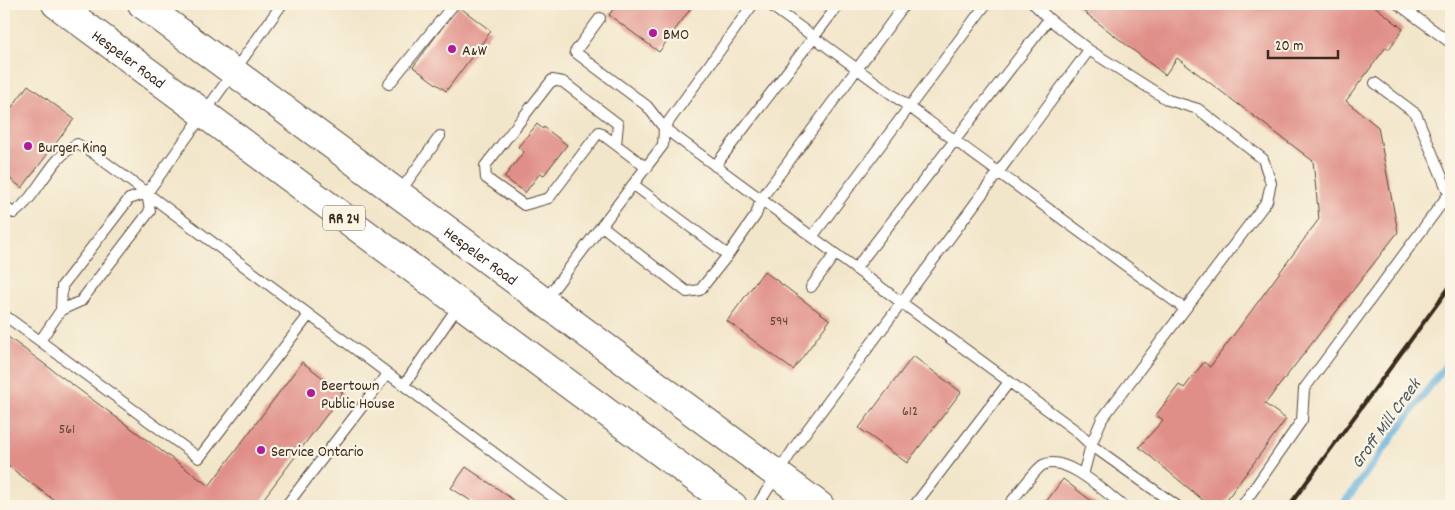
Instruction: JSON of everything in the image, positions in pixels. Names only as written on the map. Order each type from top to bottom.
[{"type":"main road","name":"Hespeler Road","points":[[56,4],[733,506]]},
{"type":"main road","name":"Hespeler Road","points":[[142,4],[820,506]]},
{"type":"lane","points":[[62,310],[62,286],[129,199],[147,193],[282,4]]},
{"type":"lane","points":[[389,84],[454,4]]},
{"type":"lane","points":[[544,301],[647,168],[663,145],[664,128],[753,4]]},
{"type":"lane","points":[[769,4],[1185,309]]},
{"type":"lane","points":[[716,166],[839,4]]},
{"type":"lane","points":[[602,226],[687,292],[700,290],[756,216],[761,199],[905,4]]},
{"type":"lane","points":[[812,237],[986,4]]},
{"type":"lane","points":[[1034,4],[1049,19],[1089,50],[1168,100],[1198,109],[1263,159],[1271,183],[1267,201],[1102,419],[1091,445],[1083,475]]},
{"type":"lane","points":[[1398,4],[1451,43]]},
{"type":"lane","points":[[600,18],[576,52],[647,106],[664,128],[1075,430],[1091,445],[1177,506]]},
{"type":"lane","points":[[856,269],[1049,19]]},
{"type":"lane","points":[[756,506],[802,437],[1089,50]]},
{"type":"lane","points":[[616,144],[618,124],[563,82],[552,80],[485,166],[486,178],[524,205],[548,198],[599,132],[647,168]]},
{"type":"lane","points":[[1242,506],[1302,420],[1304,389],[1450,192],[1416,114],[1375,83]]},
{"type":"lane","points":[[399,194],[440,136]]},
{"type":"lane","points":[[4,207],[14,214],[24,206],[64,151],[77,144],[90,150],[565,506]]},
{"type":"lane","points":[[634,185],[728,255]]},
{"type":"lane","points":[[40,342],[62,310],[81,302],[150,211],[147,193]]},
{"type":"lane","points":[[811,287],[835,254]]},
{"type":"lane","points":[[404,385],[460,304]]},
{"type":"lane","points":[[4,315],[199,458],[309,315]]},
{"type":"lane","points":[[286,506],[387,374]]},
{"type":"lane","points":[[914,506],[1009,382]]},
{"type":"lane","points":[[1008,506],[1042,465],[1057,462],[1083,475],[1123,506]]},
{"type":"building","name":"BMO","points":[[617,4],[694,4],[659,52],[609,15]]},
{"type":"building","points":[[1074,4],[1372,4],[1403,29],[1389,49],[1386,47],[1346,101],[1378,127],[1398,232],[1265,404],[1286,419],[1222,506],[1210,506],[1139,447],[1163,420],[1156,415],[1179,385],[1184,388],[1204,362],[1210,367],[1319,219],[1313,161],[1177,58],[1165,75]]},
{"type":"building","name":"A&W","points":[[458,6],[491,31],[446,91],[413,67]]},
{"type":"building","name":"Burger King","points":[[28,85],[74,119],[22,188],[4,174],[4,118]]},
{"type":"building","points":[[537,124],[543,129],[544,127],[567,145],[544,175],[540,173],[525,193],[504,177],[524,152],[518,147]]},
{"type":"building","points":[[764,271],[830,320],[793,370],[727,321]]},
{"type":"building","points":[[4,334],[209,486],[302,362],[343,393],[258,506],[62,506],[4,463]]},
{"type":"building","points":[[913,356],[961,392],[907,463],[859,428]]},
{"type":"building","points":[[466,467],[521,506],[479,506],[451,488]]},
{"type":"building","points":[[1063,479],[1098,506],[1043,506]]},
{"type":"waterway","name":"Groff Mill Creek","points":[[1342,506],[1451,358]]},
{"type":"railway","points":[[1289,506],[1451,285]]},
{"type":"place","name":"BMO","points":[[653,33]]},
{"type":"place","name":"A&W","points":[[452,49]]},
{"type":"place","name":"Burger King","points":[[28,146]]},
{"type":"place","name":"Beertown Public House","points":[[311,393]]},
{"type":"place","name":"Service Ontario","points":[[261,450]]}]
